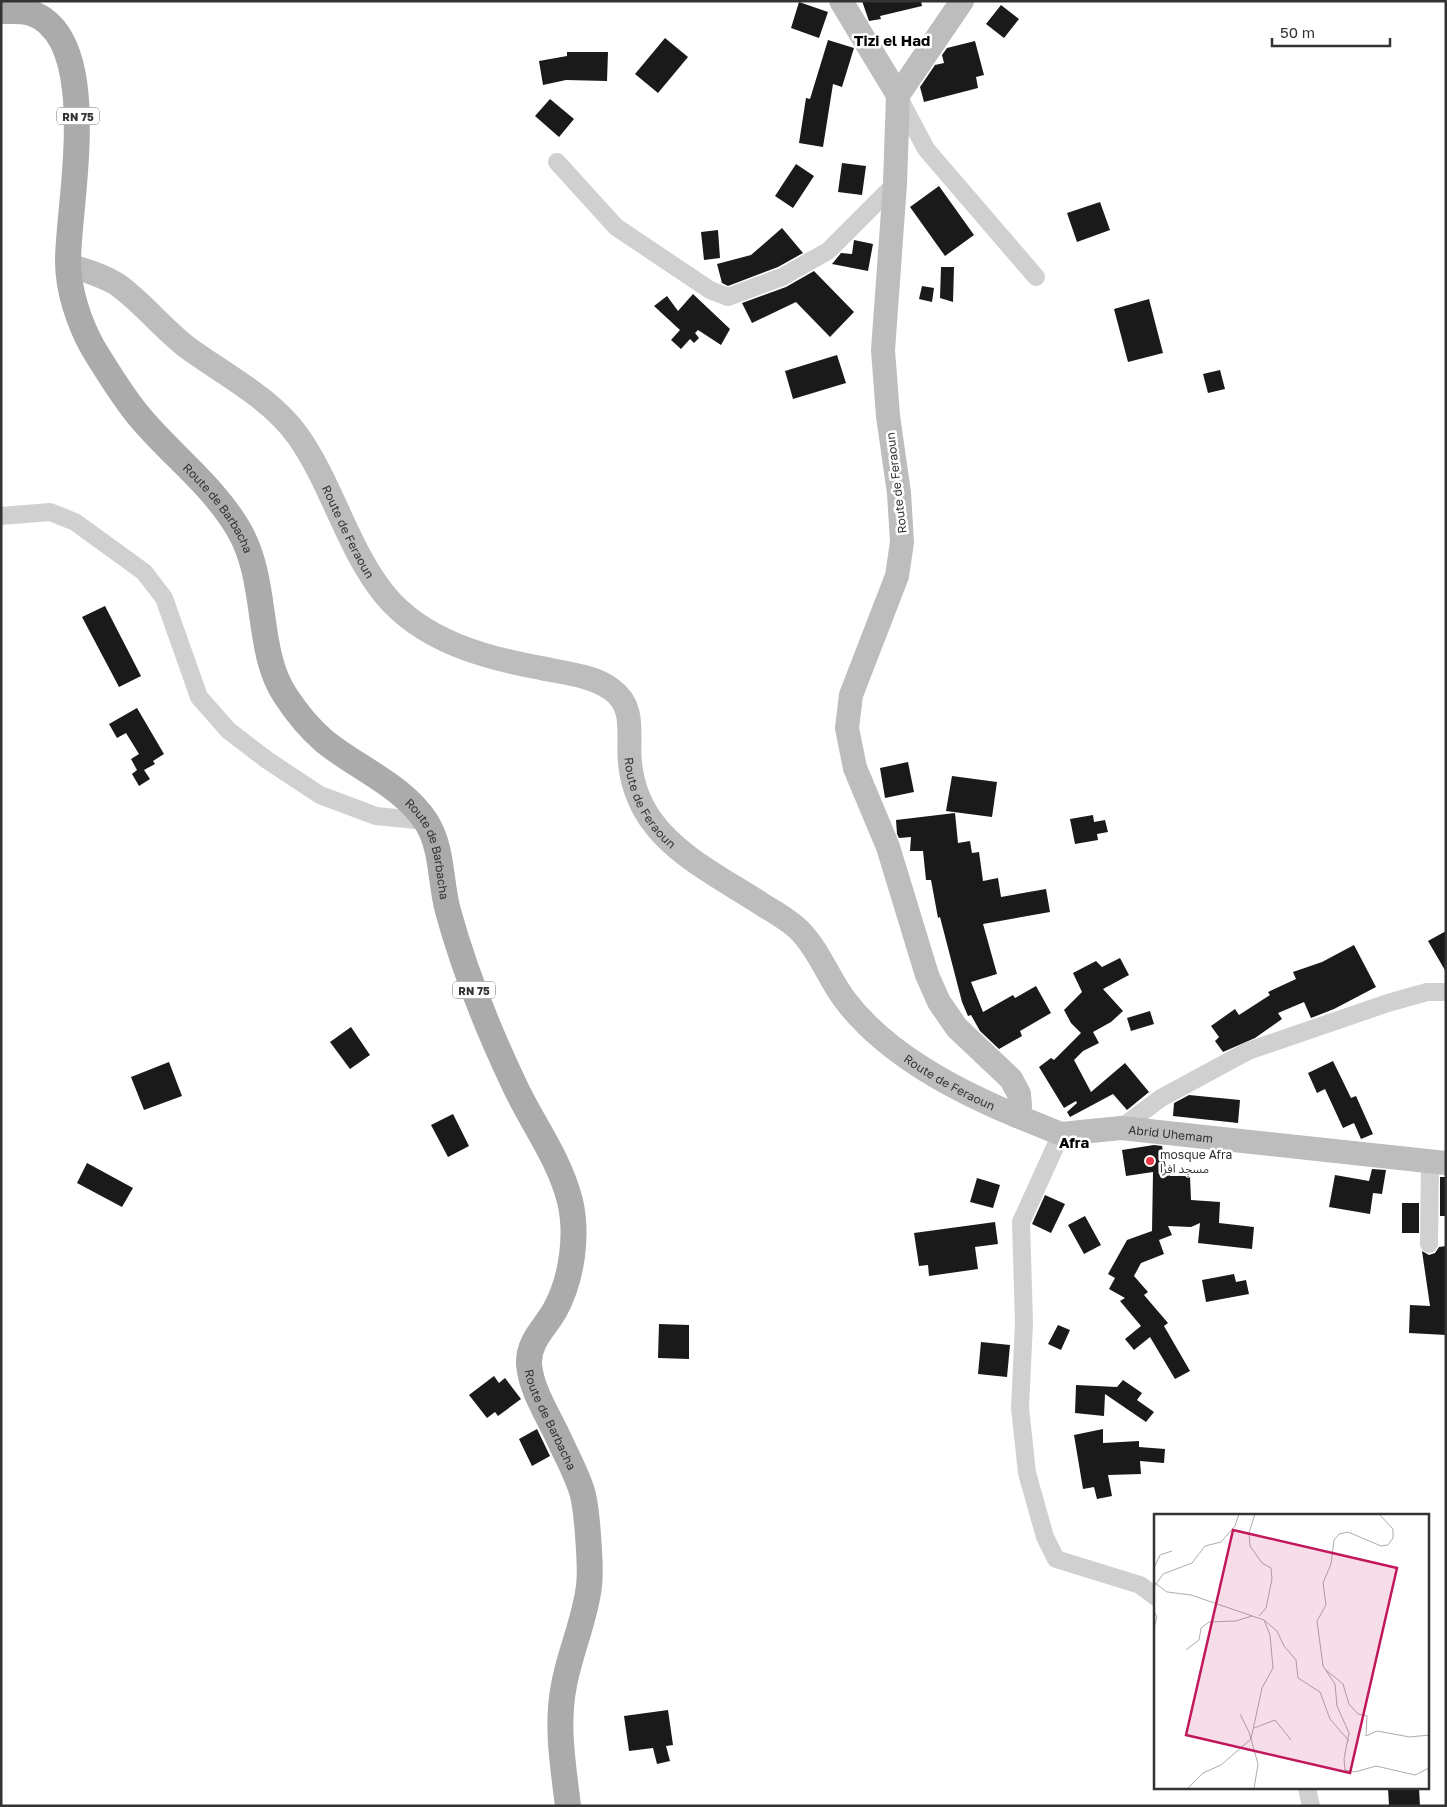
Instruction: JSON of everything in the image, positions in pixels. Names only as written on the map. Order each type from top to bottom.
[{"type":"main road","points":[[841,1],[898,95],[962,1]]},
{"type":"main road","name":"Route de Barbacha","points":[[1,11],[30,12],[43,19],[56,32],[66,50],[73,74],[78,108],[68,265],[75,306],[86,335],[111,378],[140,417],[214,494],[240,531],[255,567],[269,654],[280,688],[299,715],[323,740],[406,798],[426,821],[435,841],[442,866],[446,903],[460,953],[514,1084],[546,1143],[564,1182],[571,1206],[572,1253],[566,1280],[555,1310],[538,1332],[531,1349],[529,1363],[540,1401],[582,1494],[588,1539],[590,1584],[564,1683],[560,1710],[560,1748],[568,1806]]},
{"type":"main road","name":"Route de Feraoun","points":[[68,265],[116,284],[189,348],[273,408],[297,433],[322,474],[368,571],[386,597],[406,616],[436,637],[466,649],[528,666],[579,676],[608,686],[622,697],[629,716],[630,763],[636,792],[650,818],[668,840],[800,932],[814,950],[844,1000],[888,1043],[966,1091],[1017,1116],[1020,1106],[1019,1094],[1011,1079],[958,1028],[935,993],[888,847],[855,768],[847,728],[851,695],[897,576],[902,542],[899,493],[888,416],[883,350],[895,184],[898,95]]},
{"type":"main road","name":"Abrid Uhemam","points":[[1017,1116],[1061,1134],[1121,1128],[1438,1163]]},
{"type":"street","points":[[898,95],[926,149],[1036,277]]},
{"type":"street","points":[[558,162],[616,227],[710,290],[728,297],[782,277],[828,251],[895,184]]},
{"type":"street","points":[[1,516],[50,512],[75,522],[144,572],[164,598],[199,697],[228,730],[268,760],[320,795],[376,816],[426,821]]},
{"type":"street","points":[[1121,1128],[1160,1098],[1248,1051],[1388,1003],[1427,992],[1446,992]]},
{"type":"street","points":[[1061,1134],[1021,1222],[1024,1323],[1020,1408],[1027,1473],[1045,1537],[1056,1559],[1140,1585],[1154,1595]]},
{"type":"street","points":[[1429,1244],[1438,1163]]},
{"type":"street","points":[[1307,1790],[1311,1806]]},
{"type":"building","points":[[862,1],[921,1],[922,6],[880,16],[881,19],[869,21]]},
{"type":"building","points":[[799,2],[828,12],[819,38],[791,28]]},
{"type":"building","points":[[1001,5],[1019,19],[1004,38],[986,24]]},
{"type":"building","points":[[665,38],[688,57],[658,93],[635,74]]},
{"type":"building","points":[[828,40],[854,48],[842,87],[833,84],[823,147],[799,143],[806,98],[810,99]]},
{"type":"building","points":[[975,41],[984,75],[976,77],[978,88],[924,102],[920,87],[935,65],[944,63],[942,55],[947,48]]},
{"type":"building","points":[[567,52],[608,52],[607,81],[566,80],[543,85],[539,61],[567,56]]},
{"type":"building","points":[[550,99],[574,119],[559,137],[535,116]]},
{"type":"building","points":[[842,163],[866,166],[862,195],[838,192]]},
{"type":"building","points":[[796,164],[814,176],[793,208],[775,196]]},
{"type":"building","points":[[939,186],[974,235],[945,256],[910,207]]},
{"type":"building","points":[[1100,202],[1110,230],[1077,242],[1067,213]]},
{"type":"building","points":[[782,228],[803,253],[778,267],[728,286],[722,283],[717,264],[751,255]]},
{"type":"building","points":[[718,230],[720,258],[704,260],[701,232]]},
{"type":"building","points":[[854,240],[873,244],[868,271],[832,264],[841,253],[852,254]]},
{"type":"building","points":[[941,267],[954,267],[953,302],[940,298]]},
{"type":"building","points":[[814,271],[854,312],[830,337],[796,302],[752,323],[742,303],[786,287]]},
{"type":"building","points":[[922,286],[934,288],[932,302],[919,299]]},
{"type":"building","points":[[693,294],[730,329],[721,345],[698,330],[695,333],[699,338],[694,343],[690,339],[681,349],[671,340],[680,330],[654,306],[667,296],[678,311]]},
{"type":"building","points":[[1149,299],[1163,353],[1128,362],[1114,309]]},
{"type":"building","points":[[837,355],[846,383],[793,399],[785,371]]},
{"type":"building","points":[[1220,370],[1225,389],[1208,393],[1203,374]]},
{"type":"building","points":[[105,606],[141,676],[119,687],[82,617]]},
{"type":"building","points":[[137,708],[164,754],[153,761],[155,764],[144,770],[150,779],[139,786],[132,774],[137,770],[131,759],[139,754],[126,733],[117,738],[109,724]]},
{"type":"building","points":[[908,762],[914,792],[885,798],[880,768]]},
{"type":"building","points":[[952,776],[997,782],[992,817],[946,811]]},
{"type":"building","points":[[955,813],[958,843],[970,841],[972,853],[979,852],[983,881],[998,878],[1001,897],[1046,889],[1050,912],[983,924],[997,974],[971,982],[983,1012],[1013,995],[1015,998],[1036,986],[1051,1013],[1020,1031],[1022,1036],[999,1049],[980,1031],[971,1015],[968,1016],[962,1002],[940,917],[938,918],[931,880],[926,880],[923,851],[910,851],[911,837],[899,838],[897,834],[896,820]]},
{"type":"building","points":[[1093,815],[1094,822],[1105,820],[1108,832],[1097,834],[1098,840],[1075,844],[1070,819]]},
{"type":"building","points":[[1446,931],[1446,972],[1428,941]]},
{"type":"building","points":[[1354,945],[1376,987],[1334,1009],[1311,1018],[1304,1002],[1278,1013],[1282,1019],[1255,1038],[1223,1052],[1215,1041],[1219,1037],[1211,1026],[1235,1009],[1239,1015],[1270,995],[1268,992],[1296,979],[1293,972],[1322,962]]},
{"type":"building","points":[[1120,958],[1129,975],[1103,989],[1123,1011],[1111,1022],[1093,1032],[1099,1043],[1083,1051],[1074,1060],[1091,1092],[1125,1063],[1149,1092],[1127,1110],[1113,1094],[1070,1117],[1067,1112],[1077,1103],[1076,1101],[1064,1108],[1039,1067],[1051,1058],[1054,1060],[1081,1033],[1071,1023],[1064,1010],[1082,992],[1073,973],[1096,961],[1102,967]]},
{"type":"building","points":[[1150,1011],[1154,1024],[1131,1031],[1127,1018]]},
{"type":"building","points":[[351,1027],[370,1055],[350,1069],[330,1042]]},
{"type":"building","points":[[1333,1061],[1351,1098],[1356,1096],[1373,1134],[1361,1139],[1354,1123],[1343,1128],[1325,1089],[1317,1093],[1308,1073]]},
{"type":"building","points":[[169,1062],[182,1096],[144,1110],[131,1077]]},
{"type":"building","points":[[1189,1095],[1240,1100],[1238,1123],[1173,1116],[1174,1103]]},
{"type":"building","points":[[453,1114],[469,1146],[448,1157],[431,1125]]},
{"type":"building","points":[[1154,1145],[1162,1146],[1167,1174],[1170,1174],[1170,1176],[1190,1176],[1191,1200],[1220,1202],[1219,1223],[1254,1227],[1252,1249],[1198,1243],[1200,1223],[1191,1227],[1168,1226],[1172,1235],[1159,1240],[1164,1254],[1141,1263],[1134,1276],[1148,1292],[1144,1295],[1168,1323],[1164,1326],[1190,1371],[1175,1379],[1150,1337],[1134,1350],[1125,1339],[1141,1326],[1120,1301],[1125,1298],[1109,1289],[1115,1278],[1108,1274],[1127,1240],[1152,1231],[1153,1172],[1126,1176],[1122,1150]]},
{"type":"building","points":[[87,1163],[133,1188],[122,1207],[77,1183]]},
{"type":"building","points":[[1372,1169],[1386,1170],[1382,1194],[1373,1193],[1370,1214],[1329,1207],[1335,1175],[1369,1181]]},
{"type":"building","points":[[1440,1177],[1446,1177],[1446,1216],[1440,1216]]},
{"type":"building","points":[[977,1178],[1000,1185],[993,1208],[970,1202]]},
{"type":"building","points":[[1045,1195],[1065,1204],[1051,1233],[1032,1224]]},
{"type":"building","points":[[1402,1203],[1419,1203],[1419,1233],[1402,1233]]},
{"type":"building","points":[[1085,1216],[1101,1245],[1084,1254],[1068,1225]]},
{"type":"building","points":[[995,1222],[998,1244],[975,1247],[978,1269],[929,1276],[928,1265],[919,1266],[914,1233]]},
{"type":"building","points":[[1446,1246],[1446,1335],[1409,1333],[1410,1305],[1430,1306],[1422,1251],[1429,1255],[1435,1253],[1439,1247]]},
{"type":"building","points":[[1234,1274],[1236,1282],[1246,1280],[1249,1294],[1206,1302],[1202,1280]]},
{"type":"building","points":[[659,1324],[689,1325],[689,1359],[658,1358]]},
{"type":"building","points":[[1058,1325],[1070,1330],[1061,1350],[1048,1344]]},
{"type":"building","points":[[981,1342],[1010,1345],[1007,1377],[978,1374]]},
{"type":"building","points":[[494,1376],[499,1383],[505,1378],[521,1399],[498,1416],[495,1412],[487,1418],[469,1395]]},
{"type":"building","points":[[1123,1380],[1142,1393],[1137,1400],[1154,1412],[1146,1422],[1105,1394],[1104,1416],[1075,1413],[1076,1385],[1117,1387]]},
{"type":"building","points":[[537,1429],[550,1456],[532,1466],[519,1439]]},
{"type":"building","points":[[1103,1429],[1103,1443],[1139,1441],[1139,1447],[1165,1449],[1164,1463],[1140,1461],[1141,1474],[1108,1475],[1112,1496],[1097,1499],[1094,1487],[1083,1489],[1074,1435]]},
{"type":"building","points":[[668,1710],[673,1745],[666,1746],[670,1761],[657,1764],[653,1748],[629,1751],[624,1716]]},
{"type":"building","points":[[1388,1790],[1419,1790],[1420,1806],[1389,1806]]},
{"type":"place","name":"mosque Afra مسجد افرا","points":[[1150,1161]]},
{"type":"district","name":"Tizi el Had","points":[[892,40]]},
{"type":"district","name":"Afra","points":[[1074,1142]]}]
